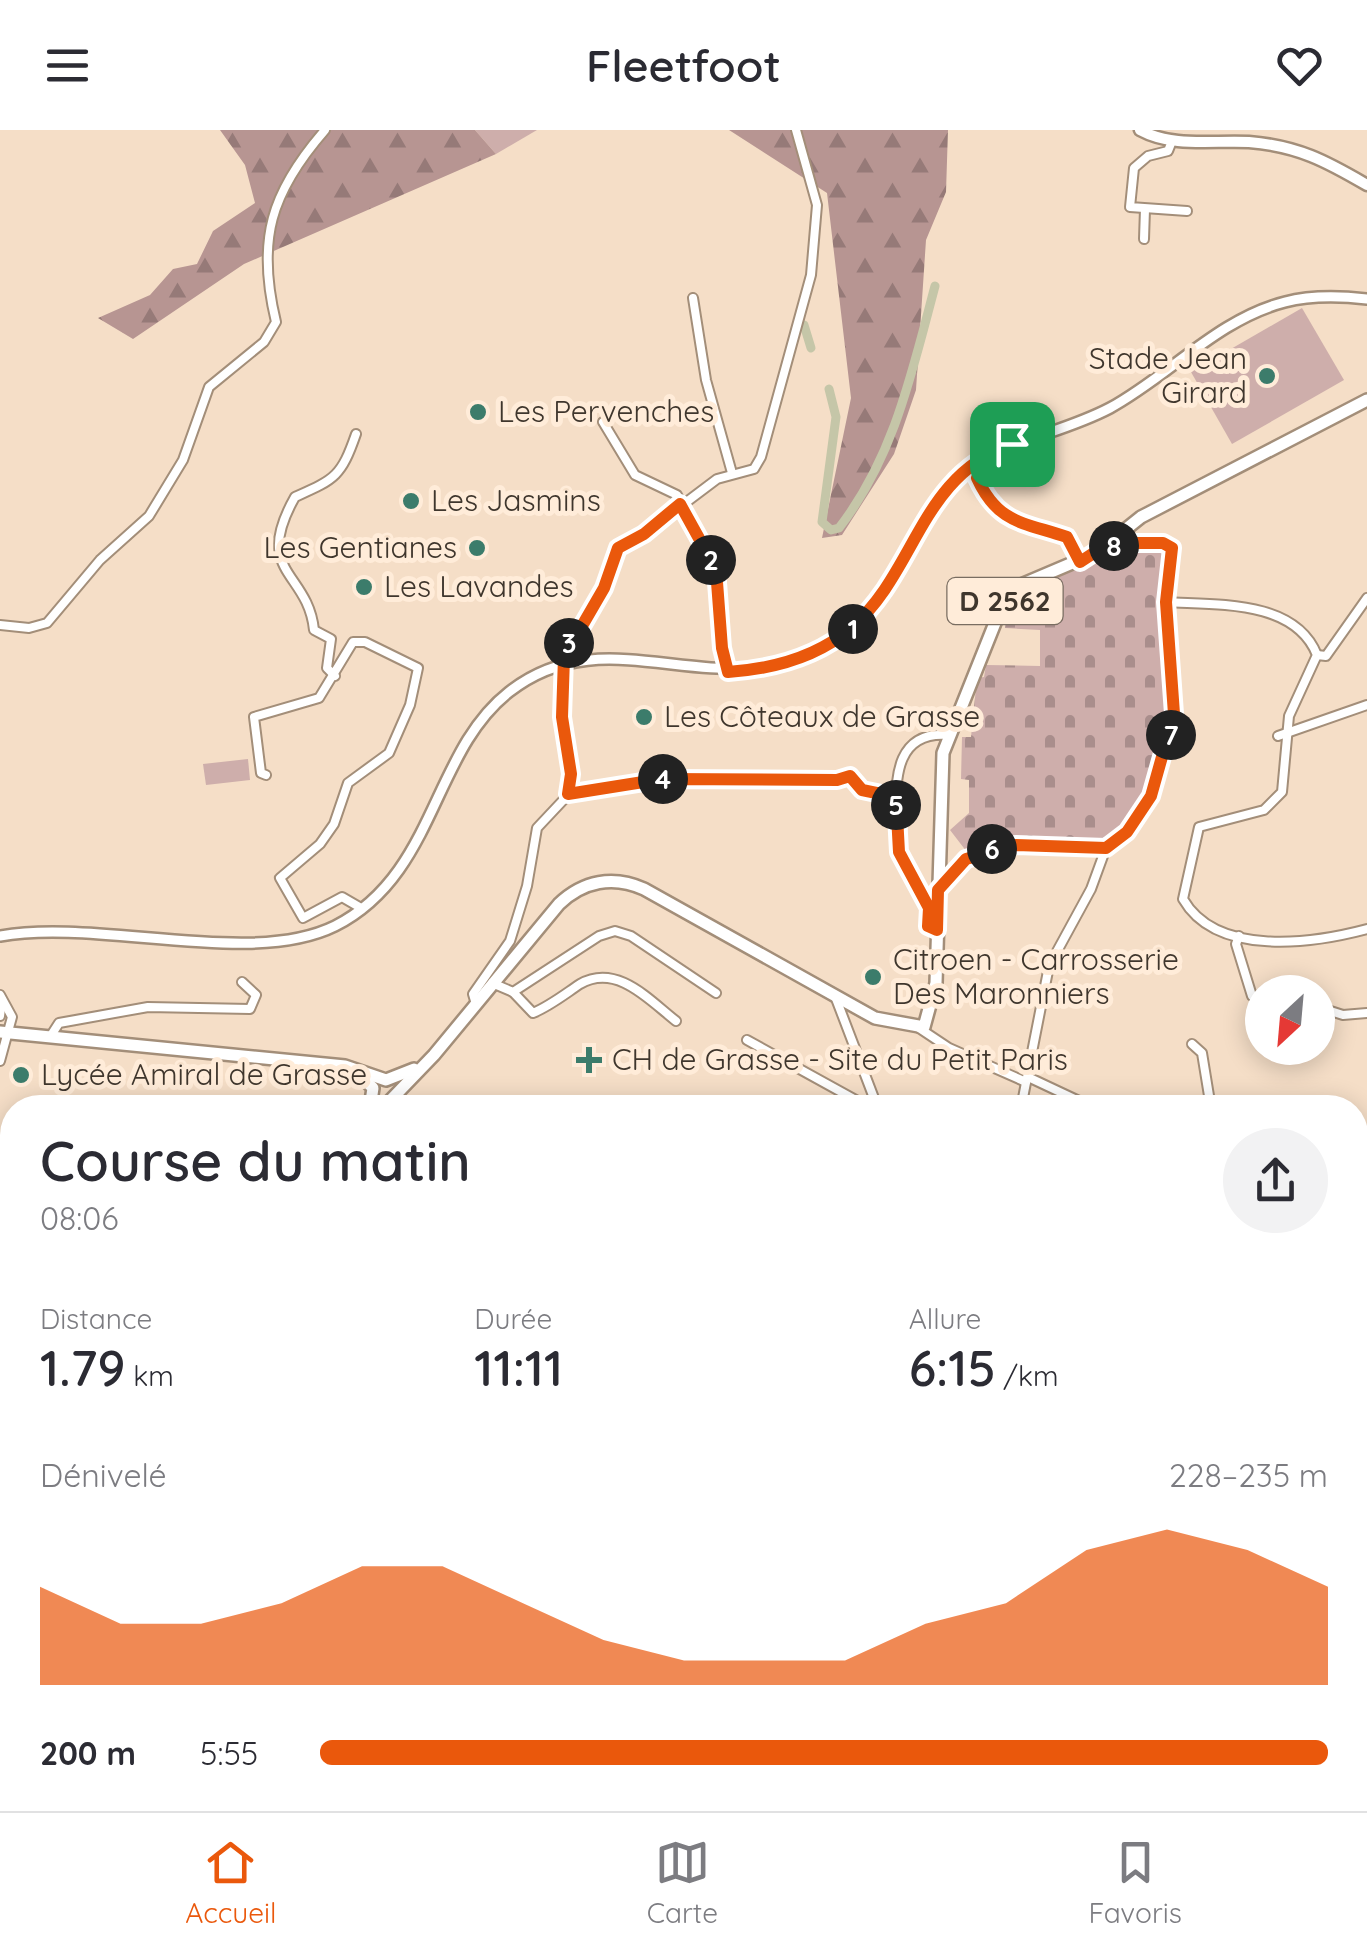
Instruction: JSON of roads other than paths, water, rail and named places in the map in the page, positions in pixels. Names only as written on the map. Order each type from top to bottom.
[{"type":"main road","points":[[1140,130],[1169,141],[1252,142],[1310,152],[1367,186]]},
{"type":"main road","name":"D 2562","points":[[381,1094],[425,1065],[570,894],[593,883],[612,881],[644,889],[875,1018],[896,1024],[921,1024],[936,983],[940,768],[948,735],[1003,604],[1023,584],[1080,562],[1141,517],[1367,400]]},
{"type":"main road","points":[[5,1030],[344,1066],[381,1094]]},
{"type":"street","points":[[0,624],[29,628],[47,623],[100,560],[150,516],[183,460],[209,387],[264,342],[276,322],[266,261],[269,221],[294,165],[325,130]]},
{"type":"street","points":[[476,1004],[473,994],[510,941],[527,886],[537,828],[568,794],[571,774],[562,717],[564,657],[604,588],[618,548],[732,473],[749,472],[761,457],[808,297],[817,205],[796,130]]},
{"type":"street","points":[[1169,141],[1168,152],[1148,156],[1134,168],[1130,208],[1187,211]]},
{"type":"street","points":[[1144,239],[1145,208]]},
{"type":"street","points":[[1,936],[55,931],[267,942],[319,932],[361,908],[402,868],[472,738],[510,691],[543,671],[601,658],[728,672],[773,668],[805,659],[855,628],[901,566],[942,497],[984,457],[1113,406],[1220,332],[1256,313],[1318,297],[1367,300]]},
{"type":"street","points":[[693,298],[706,380],[732,473]]},
{"type":"street","points":[[603,422],[635,475],[670,488],[716,569],[722,648],[728,672]]},
{"type":"street","points":[[334,676],[327,668],[331,639],[314,630],[278,554],[282,526],[295,498],[326,486],[339,474],[356,434]]},
{"type":"street","points":[[1012,444],[980,471],[977,478],[985,496],[994,509],[1022,525],[1067,537],[1080,562]]},
{"type":"street","points":[[1024,1095],[1049,966],[1091,888],[1106,848],[1127,832],[1151,796],[1172,730],[1166,602],[1170,544],[1109,543]]},
{"type":"street","points":[[1317,655],[1326,656],[1367,598]]},
{"type":"street","points":[[1166,602],[1269,611],[1313,646],[1317,655],[1282,734],[1284,782],[1274,803],[1264,810],[1200,827],[1194,838],[1184,899],[1190,912],[1238,936],[1281,945],[1367,929]]},
{"type":"street","points":[[266,775],[261,773],[254,718],[319,698],[348,648],[358,640],[414,664],[419,675],[390,754],[348,783],[334,824],[320,844],[280,878],[280,886],[304,918],[342,897],[361,908]]},
{"type":"street","points":[[1282,734],[1367,704]]},
{"type":"street","points":[[937,930],[928,926],[929,908],[899,852],[897,770],[904,752],[917,740],[948,735]]},
{"type":"street","points":[[568,794],[662,779],[837,780],[850,776],[862,790],[896,797]]},
{"type":"street","points":[[938,890],[959,864],[993,849],[1106,848]]},
{"type":"street","points":[[513,992],[600,936],[615,931],[631,936],[716,993]]},
{"type":"street","points":[[1238,936],[1236,944],[1246,975]]},
{"type":"street","points":[[492,983],[513,992],[533,1013],[586,981],[624,981],[676,1021]]},
{"type":"street","points":[[50,1037],[59,1023],[148,1007],[250,1009],[256,994],[242,982]]},
{"type":"street","points":[[0,995],[0,1016]]},
{"type":"street","points":[[0,995],[11,1010],[0,1061]]},
{"type":"street","points":[[836,996],[873,1095]]},
{"type":"street","points":[[1335,1012],[1367,1014]]},
{"type":"street","points":[[921,1024],[1063,1095]]},
{"type":"street","points":[[747,1040],[847,1095]]},
{"type":"street","points":[[1192,1044],[1202,1053],[1209,1095]]},
{"type":"waterway","points":[[829,389],[836,417],[822,522],[831,530],[839,528],[858,501],[887,443],[909,382],[935,286]]},
{"type":"waterway","points":[[804,325],[811,348]]},
{"type":"place","name":"Stade Jean Girard","points":[[1267,376]]},
{"type":"place","name":"Les Pervenches","points":[[478,412]]},
{"type":"place","name":"Les Jasmins","points":[[411,501]]},
{"type":"place","name":"Les Gentianes","points":[[477,548]]},
{"type":"place","name":"Les Lavandes","points":[[364,587]]},
{"type":"place","name":"Les Côteaux de Grasse","points":[[644,717]]},
{"type":"place","name":"Citroen - Carrosserie Des Maronniers","points":[[873,977]]},
{"type":"place","name":"CH de Grasse - Site du Petit Paris","points":[[589,1060]]},
{"type":"place","name":"Lycée Amiral de Grasse","points":[[21,1075]]}]
